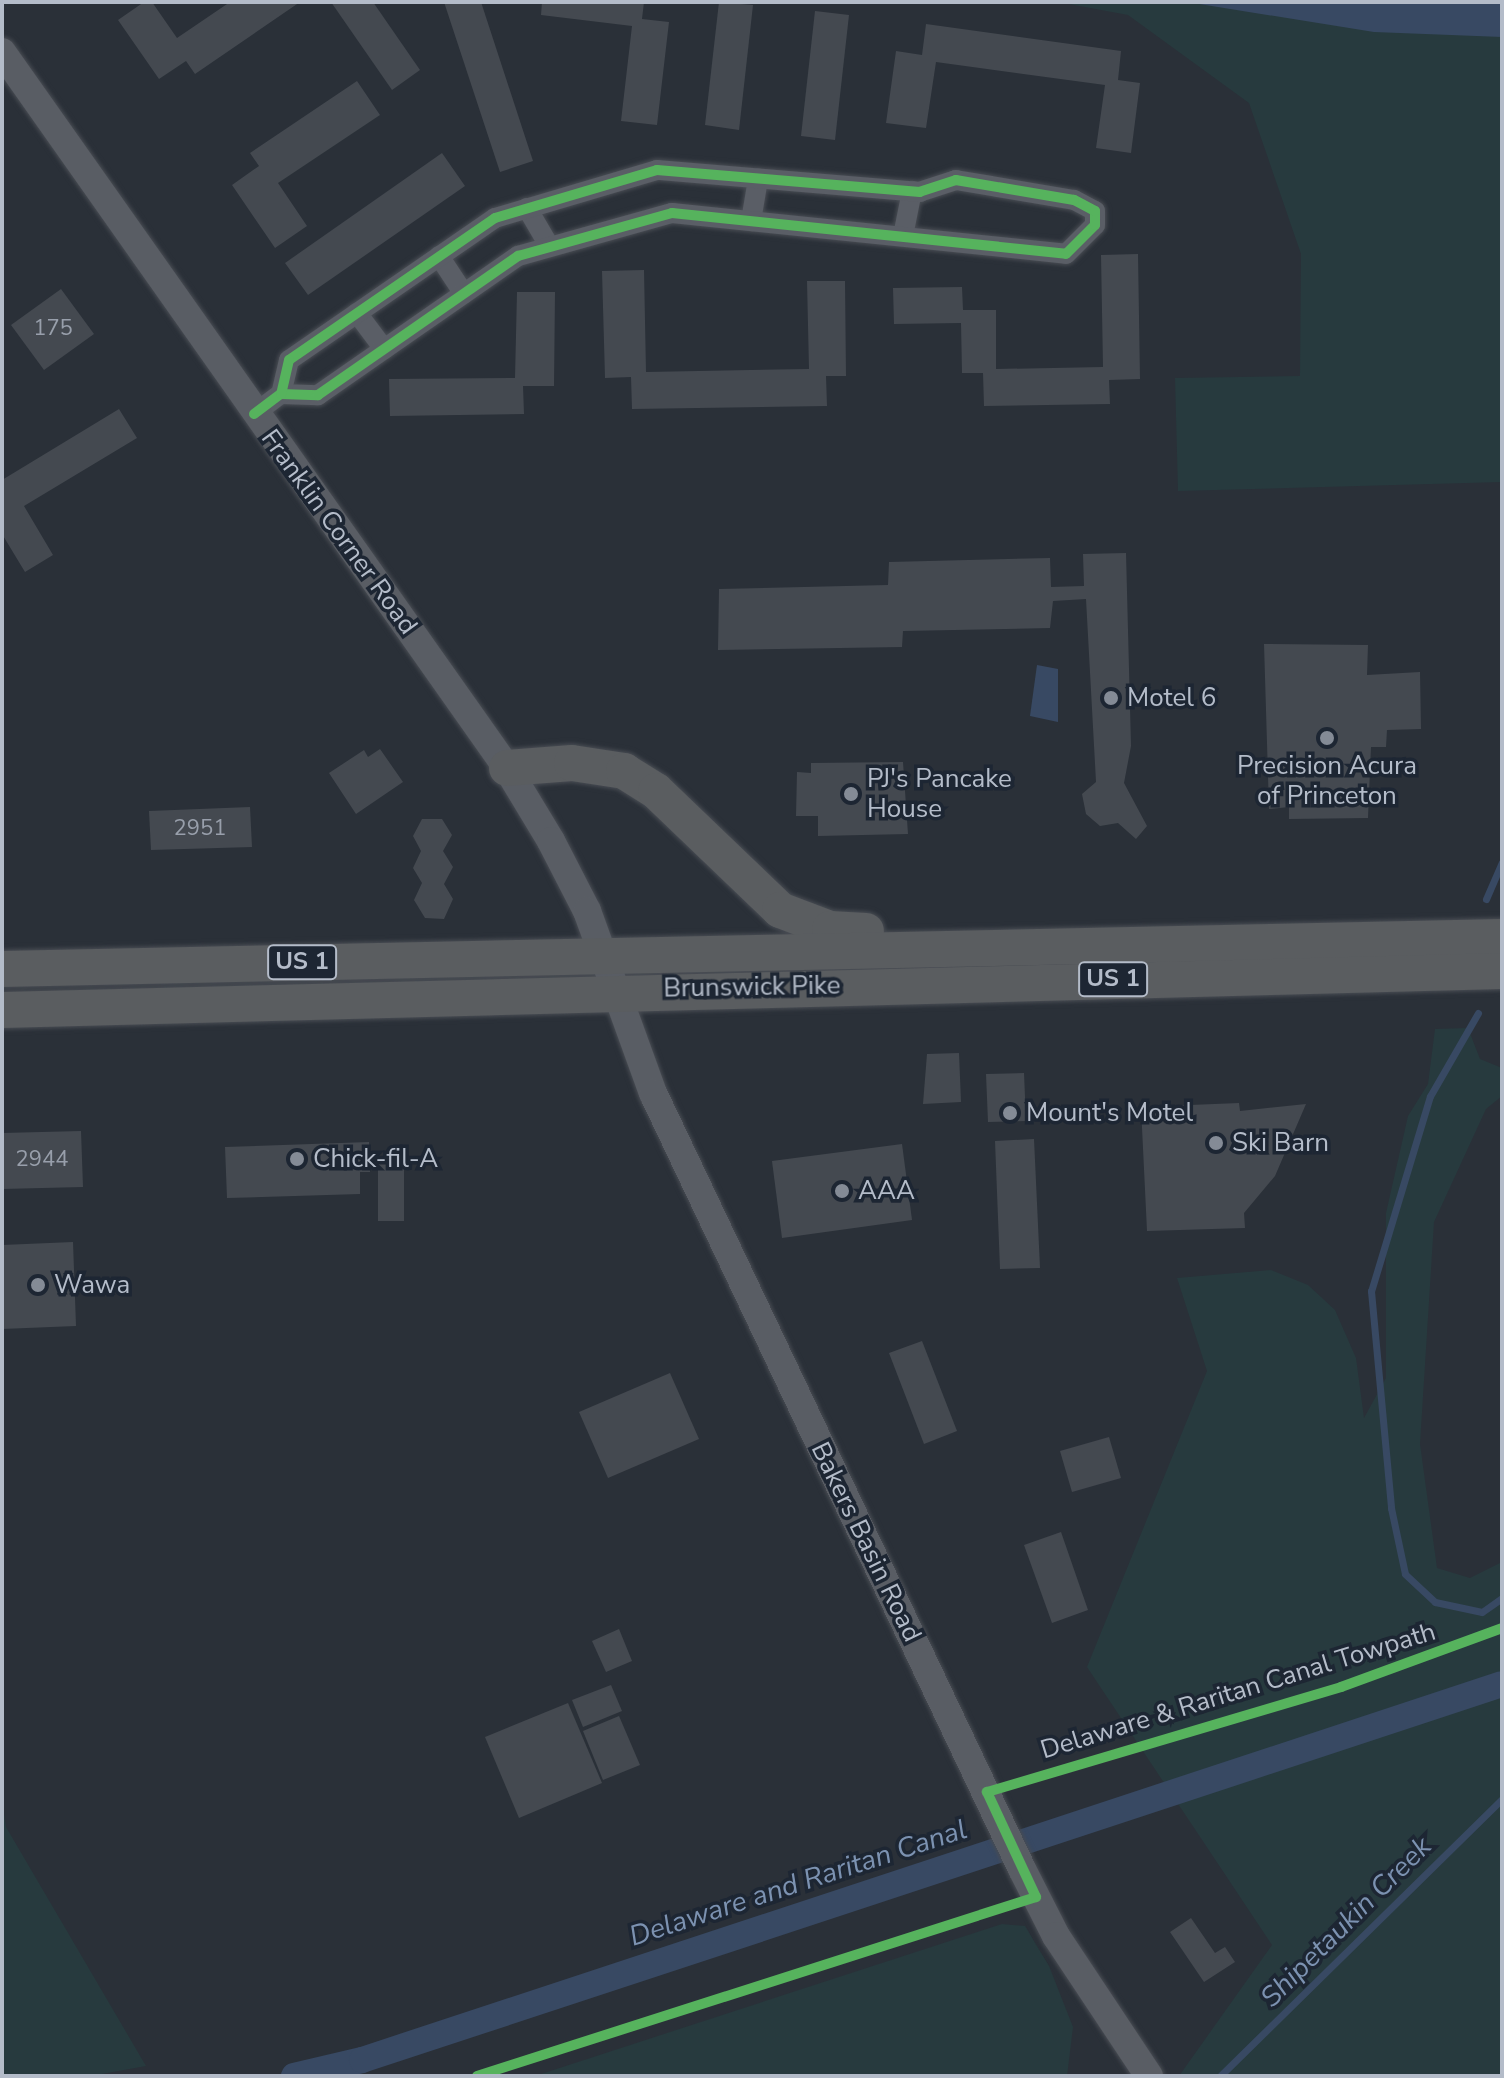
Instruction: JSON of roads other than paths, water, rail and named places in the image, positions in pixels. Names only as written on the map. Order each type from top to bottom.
[{"type":"highway","points":[[507,768],[586,763],[633,775],[768,901],[806,923],[1023,943]]},
{"type":"highway","name":"Brunswick Pike","points":[[2,969],[1023,943],[1502,937]]},
{"type":"highway","name":"Brunswick Pike","points":[[2,1010],[1502,971]]},
{"type":"main road","name":"Franklin Corner Road","points":[[2,52],[254,414],[507,768],[587,911],[614,992]]},
{"type":"main road","name":"Bakers Basin Road","points":[[614,992],[653,1093],[774,1355],[1022,1869],[1064,1949],[1149,2076]]},
{"type":"street","points":[[254,414],[281,394],[318,395],[518,256],[548,244],[672,213],[1066,254],[1095,225],[1095,211],[1074,200],[956,180],[912,191],[657,170],[495,218],[289,360],[281,394]]},
{"type":"street","points":[[751,221],[758,179]]},
{"type":"street","points":[[903,236],[912,191]]},
{"type":"street","points":[[527,208],[548,244]]},
{"type":"street","points":[[439,256],[464,294]]},
{"type":"street","points":[[357,313],[384,349]]},
{"type":"water","points":[[1187,2],[1502,2],[1502,37],[1374,32]]},
{"type":"water","points":[[1037,665],[1058,669],[1058,722],[1030,716]]},
{"type":"waterway","points":[[1486,899],[1502,862]]},
{"type":"waterway","points":[[1478,1013],[1430,1096],[1371,1291],[1391,1508],[1405,1574],[1435,1602],[1482,1612],[1502,1598]]},
{"type":"waterway","name":"Delaware and Raritan Canal","points":[[294,2076],[362,2060],[1502,1684]]},
{"type":"waterway","name":"Shipetaukin Creek","points":[[1220,2076],[1502,1799]]},
{"type":"place","name":"Motel 6","points":[[1111,698]]},
{"type":"place","name":"Precision Acura of Princeton","points":[[1327,738]]},
{"type":"place","name":"PJ's Pancake House","points":[[851,794]]},
{"type":"place","name":"Mount's Motel","points":[[1010,1113]]},
{"type":"place","name":"Ski Barn","points":[[1216,1143]]},
{"type":"place","name":"Chick-fil-A","points":[[297,1159]]},
{"type":"place","name":"AAA","points":[[842,1191]]},
{"type":"place","name":"Wawa","points":[[38,1285]]}]
